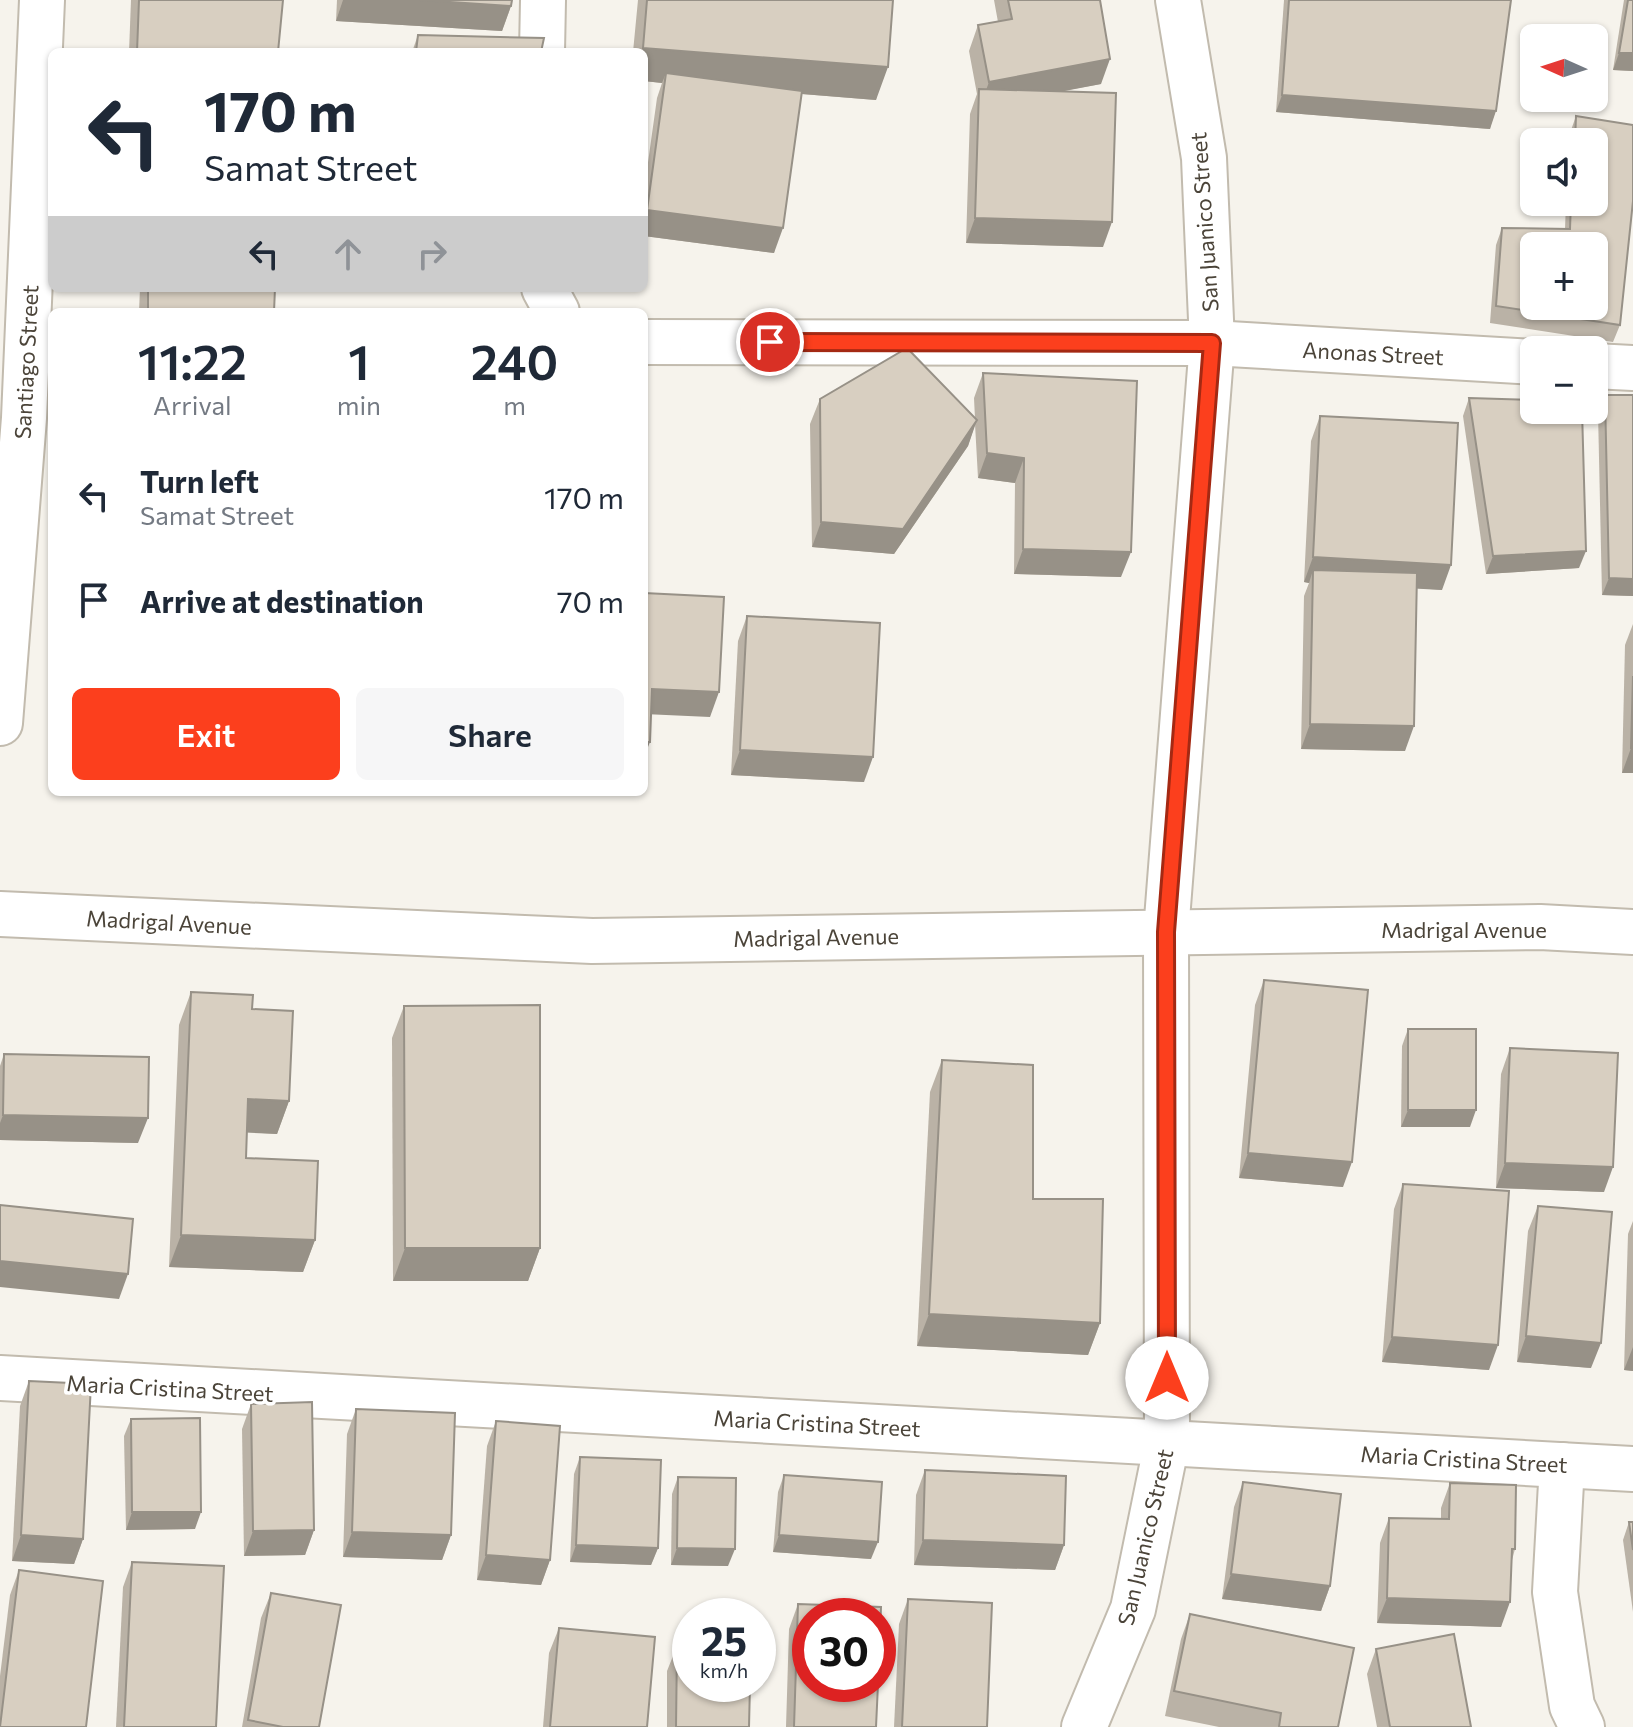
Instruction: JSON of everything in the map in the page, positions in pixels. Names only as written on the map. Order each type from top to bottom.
[{"type":"street","name":"Santiago Street","points":[[0,723],[12,417],[42,0]]},
{"type":"street","points":[[542,48],[543,0]]},
{"type":"street","name":"San Juanico Street","points":[[1084,1727],[1133,1609],[1167,1442],[1166,932],[1212,343],[1204,158],[1178,0]]},
{"type":"street","name":"Anonas Street","points":[[648,342],[1212,343],[1520,361]]},
{"type":"street","points":[[1608,367],[1633,368]]},
{"type":"street","name":"Madrigal Avenue","points":[[0,914],[592,941],[1540,927],[1633,932]]},
{"type":"street","name":"Maria Cristina Street","points":[[0,1378],[1633,1469]]},
{"type":"street","points":[[1562,1465],[1555,1592],[1572,1706],[1582,1727]]},
{"type":"building","points":[[139,0],[283,0],[278,48],[137,48]]},
{"type":"building","points":[[420,0],[512,0],[511,6]]},
{"type":"building","points":[[647,0],[893,0],[888,67],[643,48]]},
{"type":"building","points":[[1008,0],[1100,0],[1110,59],[989,82],[978,25],[1012,19]]},
{"type":"building","points":[[1289,0],[1511,0],[1496,111],[1282,95]]},
{"type":"building","points":[[1628,0],[1633,0],[1633,53],[1619,53]]},
{"type":"building","points":[[418,35],[544,38],[542,48],[416,48]]},
{"type":"building","points":[[666,73],[802,91],[783,228],[648,210]]},
{"type":"building","points":[[979,89],[1116,93],[1112,222],[975,218]]},
{"type":"building","points":[[1576,116],[1633,125],[1633,201],[1620,325],[1587,320],[1608,320],[1608,232],[1520,232],[1520,310],[1496,306],[1502,228],[1570,229],[1570,216],[1608,216],[1608,128],[1576,128]]},
{"type":"building","points":[[148,292],[275,292],[274,308],[148,308]]},
{"type":"building","points":[[907,348],[977,420],[903,529],[821,522],[820,399]]},
{"type":"building","points":[[983,373],[1137,381],[1131,552],[1023,549],[1024,458],[987,453]]},
{"type":"building","points":[[1608,395],[1633,395],[1633,579],[1609,578],[1606,424]]},
{"type":"building","points":[[1469,398],[1520,400],[1520,424],[1582,424],[1586,551],[1493,556]]},
{"type":"building","points":[[1320,416],[1458,423],[1451,565],[1313,557]]},
{"type":"building","points":[[1313,570],[1417,573],[1414,726],[1310,724]]},
{"type":"building","points":[[648,593],[724,597],[719,692],[652,689],[650,742]]},
{"type":"building","points":[[747,616],[880,623],[873,757],[740,750]]},
{"type":"building","points":[[1633,676],[1633,748],[1631,748]]},
{"type":"building","points":[[1264,980],[1368,990],[1352,1162],[1248,1153]]},
{"type":"building","points":[[191,992],[253,995],[252,1009],[293,1011],[289,1101],[248,1099],[246,1158],[318,1161],[315,1240],[181,1235]]},
{"type":"building","points":[[540,1005],[540,1248],[405,1248],[404,1006]]},
{"type":"building","points":[[1408,1029],[1476,1029],[1476,1110],[1408,1110]]},
{"type":"building","points":[[1510,1048],[1618,1053],[1613,1167],[1505,1163]]},
{"type":"building","points":[[4,1054],[149,1057],[148,1118],[3,1115]]},
{"type":"building","points":[[942,1060],[1033,1065],[1033,1199],[1103,1199],[1100,1323],[929,1314]]},
{"type":"building","points":[[1403,1184],[1509,1191],[1498,1345],[1392,1337]]},
{"type":"building","points":[[0,1205],[133,1219],[128,1274],[0,1261]]},
{"type":"building","points":[[1538,1206],[1612,1212],[1601,1343],[1526,1336]]},
{"type":"building","points":[[29,1381],[91,1384],[83,1539],[21,1535]]},
{"type":"building","points":[[312,1402],[314,1530],[253,1531],[251,1404]]},
{"type":"building","points":[[356,1409],[455,1413],[451,1535],[352,1532]]},
{"type":"building","points":[[200,1418],[201,1512],[132,1512],[131,1419]]},
{"type":"building","points":[[496,1421],[560,1426],[550,1560],[486,1555]]},
{"type":"building","points":[[580,1457],[661,1460],[658,1548],[576,1545]]},
{"type":"building","points":[[925,1470],[1066,1476],[1064,1545],[923,1540]]},
{"type":"building","points":[[784,1475],[882,1482],[878,1542],[779,1535]]},
{"type":"building","points":[[678,1477],[736,1478],[735,1549],[677,1548]]},
{"type":"building","points":[[1243,1482],[1341,1494],[1330,1586],[1231,1574]]},
{"type":"building","points":[[1450,1483],[1516,1485],[1510,1602],[1387,1598],[1389,1518],[1449,1519]]},
{"type":"building","points":[[1629,1522],[1633,1522],[1633,1550]]},
{"type":"building","points":[[132,1562],[224,1566],[216,1727],[124,1727]]},
{"type":"building","points":[[19,1570],[103,1581],[86,1727],[0,1727]]},
{"type":"building","points":[[271,1593],[341,1605],[319,1727],[283,1727],[248,1720]]},
{"type":"building","points":[[908,1599],[992,1603],[987,1727],[902,1727]]},
{"type":"building","points":[[1190,1614],[1354,1648],[1338,1727],[1279,1727],[1281,1713],[1174,1691]]},
{"type":"building","points":[[559,1628],[655,1637],[647,1727],[550,1727]]},
{"type":"building","points":[[1454,1634],[1471,1727],[1390,1727],[1376,1649]]},
{"type":"building","points":[[676,1702],[750,1702],[749,1727],[676,1727]]},
{"type":"building","points":[[795,1702],[877,1702],[876,1727],[794,1727]]},
{"type":"route","points":[[770,342],[1212,343],[1166,932],[1167,1378]]}]
